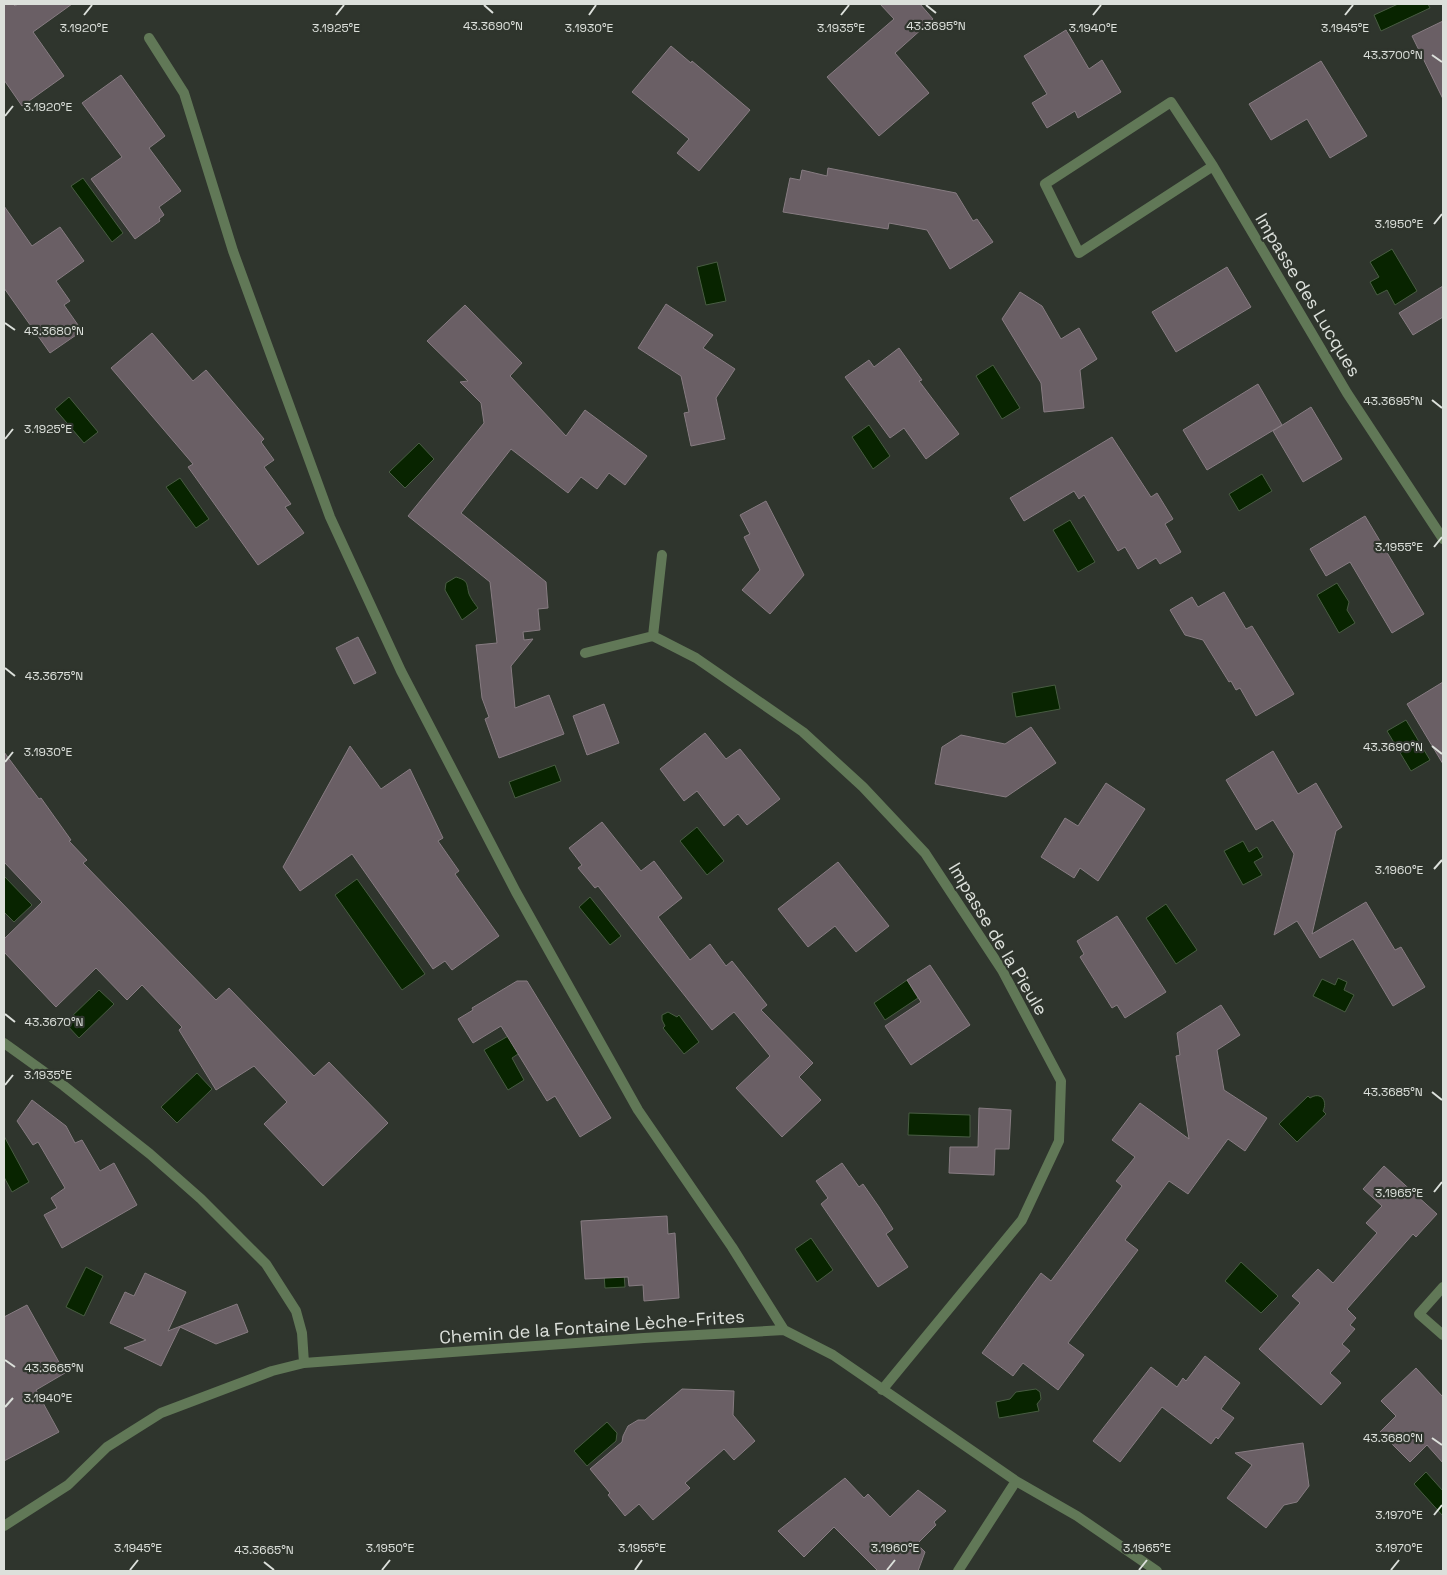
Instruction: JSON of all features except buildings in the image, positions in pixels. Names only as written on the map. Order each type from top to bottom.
[{"type":"street","points":[[149,38],[184,93],[233,251],[330,517],[401,671],[516,892],[638,1110],[732,1247],[784,1330],[833,1355],[1016,1481],[1077,1516],[1157,1571]]},
{"type":"street","name":"Impasse des Lucques","points":[[1213,166],[1079,253],[1045,184],[1171,102],[1213,166],[1347,393],[1443,539]]},
{"type":"street","points":[[585,653],[653,636],[662,555]]},
{"type":"street","name":"Impasse de la Pieule","points":[[653,636],[696,658],[803,732],[863,787],[925,852],[1002,970],[1061,1081],[1059,1140],[1022,1220],[882,1390]]},
{"type":"street","points":[[4,1043],[64,1086],[150,1154],[201,1199],[266,1264],[296,1311],[302,1333],[304,1363]]},
{"type":"street","points":[[1443,1287],[1419,1314],[1443,1335]]},
{"type":"street","name":"Chemin de la Fontaine Lèche-Frites","points":[[4,1526],[68,1486],[107,1447],[161,1413],[272,1371],[304,1363],[644,1338],[784,1330]]},
{"type":"street","points":[[958,1571],[1016,1481]]},
{"type":"shaded area","points":[[1398,4],[1428,4],[1430,8],[1381,31],[1374,15]]},
{"type":"shaded area","points":[[83,178],[123,233],[112,242],[71,186]]},
{"type":"shaded area","points":[[1392,249],[1417,291],[1395,305],[1387,290],[1377,295],[1370,282],[1379,277],[1370,262]]},
{"type":"shaded area","points":[[717,262],[726,301],[706,305],[697,267]]},
{"type":"shaded area","points":[[993,365],[1020,408],[1002,419],[976,376]]},
{"type":"shaded area","points":[[69,397],[98,432],[84,443],[55,409]]},
{"type":"shaded area","points":[[869,425],[890,456],[873,469],[852,437]]},
{"type":"shaded area","points":[[419,443],[434,459],[405,488],[389,472]]},
{"type":"shaded area","points":[[1262,474],[1272,491],[1239,511],[1229,494]]},
{"type":"shaded area","points":[[180,478],[209,519],[196,528],[166,487]]},
{"type":"shaded area","points":[[1070,520],[1095,562],[1078,572],[1053,530]]},
{"type":"shaded area","points":[[456,577],[466,583],[470,596],[478,608],[462,620],[445,590],[446,583]]},
{"type":"shaded area","points":[[1337,583],[1349,602],[1347,610],[1355,623],[1339,633],[1317,595]]},
{"type":"shaded area","points":[[1055,685],[1060,709],[1016,717],[1012,693]]},
{"type":"shaded area","points":[[1406,720],[1430,760],[1411,771],[1387,731]]},
{"type":"shaded area","points":[[555,765],[561,781],[515,798],[509,782]]},
{"type":"shaded area","points":[[697,827],[724,861],[707,875],[680,841]]},
{"type":"shaded area","points":[[1243,841],[1249,852],[1257,847],[1263,857],[1254,862],[1262,875],[1243,885],[1224,851]]},
{"type":"shaded area","points":[[4,876],[32,905],[14,922],[4,912]]},
{"type":"shaded area","points":[[357,879],[425,974],[402,990],[335,895]]},
{"type":"shaded area","points":[[590,897],[621,936],[610,945],[579,907]]},
{"type":"shaded area","points":[[1166,904],[1197,950],[1176,964],[1146,918]]},
{"type":"shaded area","points":[[1338,978],[1347,982],[1344,990],[1354,995],[1345,1012],[1313,996],[1322,979],[1335,985]]},
{"type":"shaded area","points":[[907,980],[918,998],[885,1020],[874,1003]]},
{"type":"shaded area","points":[[99,990],[114,1004],[79,1038],[65,1023]]},
{"type":"shaded area","points":[[668,1012],[677,1017],[679,1015],[699,1042],[684,1054],[663,1028],[665,1026],[662,1015]]},
{"type":"shaded area","points":[[510,1035],[521,1052],[512,1058],[524,1080],[508,1090],[484,1050]]},
{"type":"shaded area","points":[[197,1073],[212,1089],[177,1123],[161,1107]]},
{"type":"shaded area","points":[[1308,1096],[1310,1098],[1320,1096],[1322,1098],[1325,1104],[1323,1111],[1326,1114],[1297,1142],[1279,1124]]},
{"type":"shaded area","points":[[909,1113],[970,1115],[970,1137],[908,1135]]},
{"type":"shaded area","points":[[4,1136],[29,1182],[12,1192],[4,1177]]},
{"type":"shaded area","points":[[811,1238],[833,1270],[817,1282],[795,1249]]},
{"type":"shaded area","points":[[602,1248],[622,1248],[625,1287],[605,1288]]},
{"type":"shaded area","points":[[1241,1262],[1278,1296],[1261,1313],[1225,1281]]},
{"type":"shaded area","points":[[86,1267],[103,1276],[84,1316],[66,1307]]},
{"type":"shaded area","points":[[1036,1389],[1040,1392],[1041,1399],[1037,1404],[1039,1411],[999,1418],[996,1402],[1010,1399],[1016,1392]]},
{"type":"shaded area","points":[[607,1422],[617,1433],[616,1441],[587,1466],[574,1451]]},
{"type":"shaded area","points":[[1426,1472],[1443,1491],[1443,1516],[1414,1484]]}]
